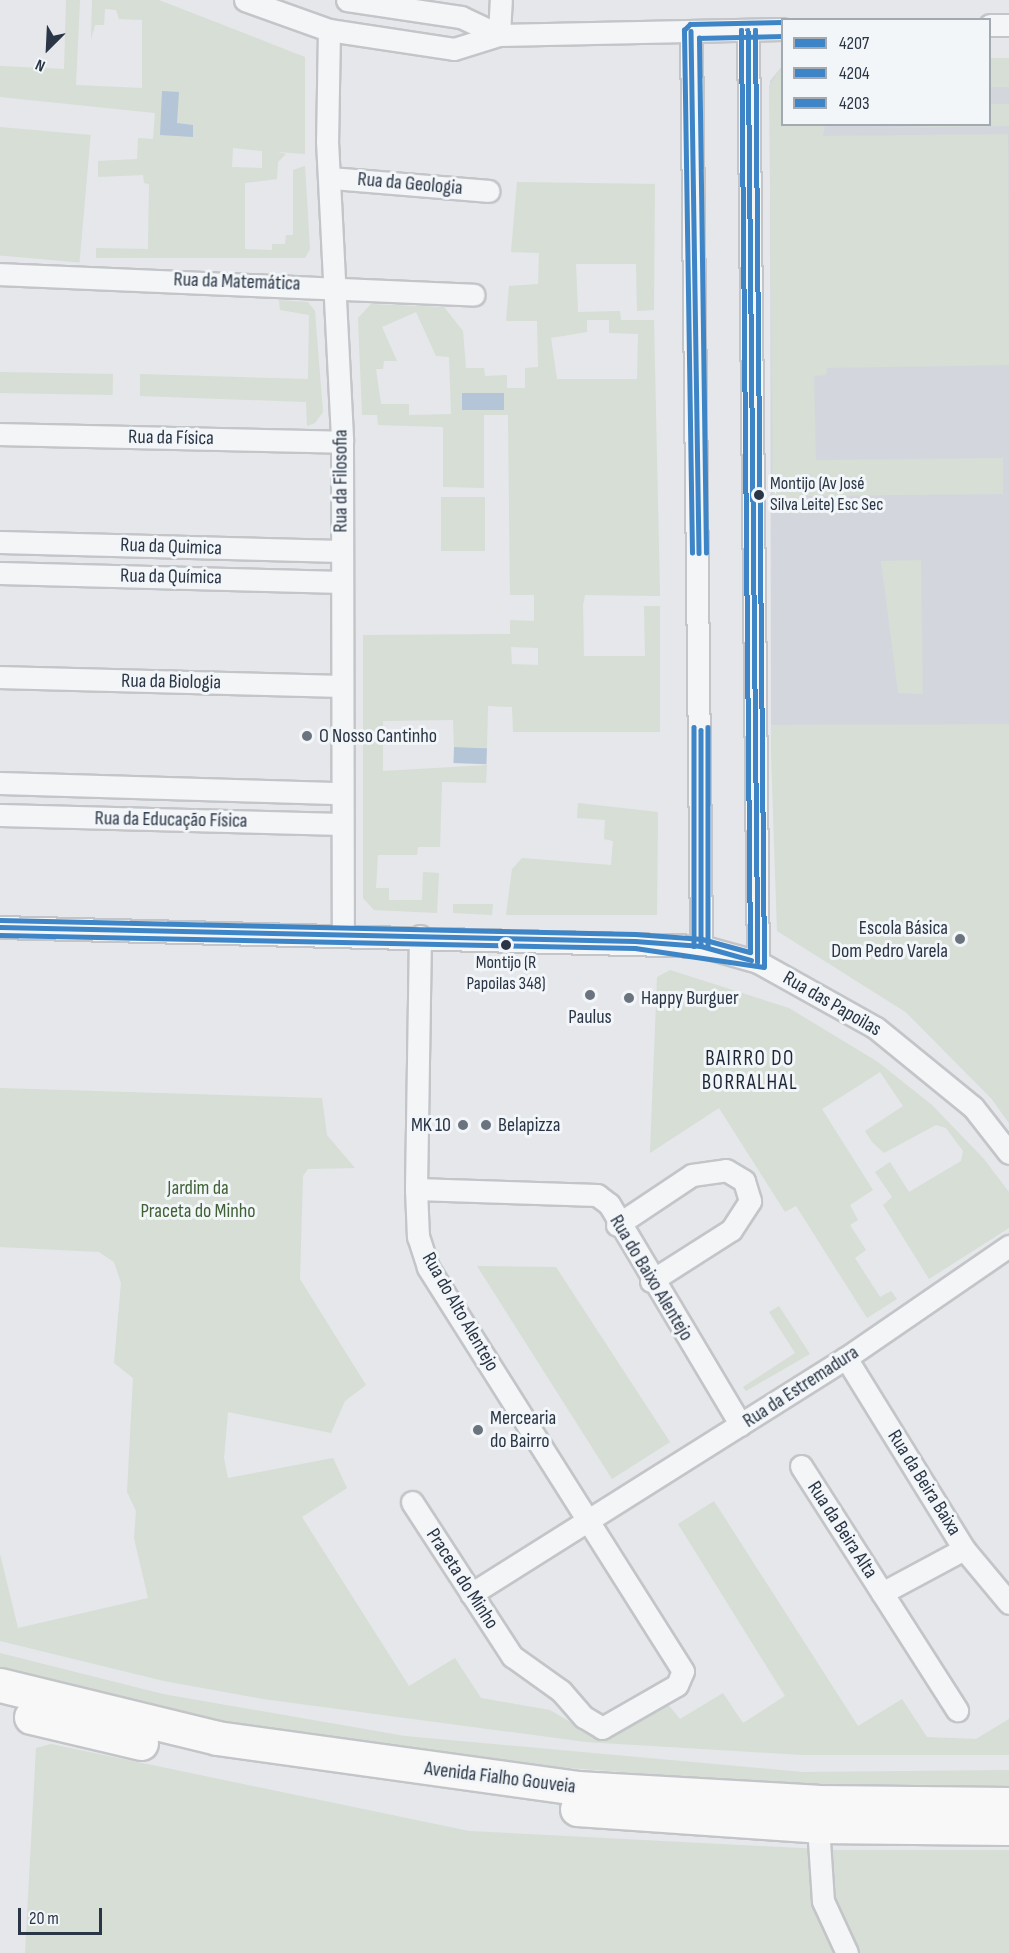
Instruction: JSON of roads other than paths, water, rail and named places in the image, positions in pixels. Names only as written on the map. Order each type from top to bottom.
[{"type":"main road","name":"Avenida Fialho Gouveia","points":[[0,1685],[217,1738],[577,1788],[817,1802],[1009,1804]]},
{"type":"main road","name":"Avenida Fialho Gouveia","points":[[0,1708],[254,1766],[435,1793],[818,1826],[1009,1828]]},
{"type":"street","points":[[245,0],[329,30],[454,49],[499,34],[781,29]]},
{"type":"street","points":[[347,0],[460,17],[499,34]]},
{"type":"street","points":[[499,34],[501,0]]},
{"type":"street","points":[[991,25],[1009,25]]},
{"type":"street","name":"Rua da Filosofia","points":[[329,30],[333,285],[342,442],[343,933]]},
{"type":"street","points":[[748,30],[758,962]]},
{"type":"street","points":[[691,31],[701,946]]},
{"type":"street","name":"Rua da Geologia","points":[[331,177],[488,191]]},
{"type":"street","name":"Rua da Matemática","points":[[0,274],[333,285],[474,295]]},
{"type":"street","name":"Rua da Física","points":[[0,434],[342,442]]},
{"type":"street","name":"Rua da Quimica","points":[[0,542],[341,551]]},
{"type":"street","points":[[61,544],[57,567],[64,575]]},
{"type":"street","name":"Rua da Química","points":[[0,573],[342,582]]},
{"type":"street","name":"Rua da Biologia","points":[[0,677],[342,686]]},
{"type":"street","name":"Rua da Educação Física","points":[[0,783],[342,793]]},
{"type":"street","points":[[58,784],[52,805],[58,817]]},
{"type":"street","name":"Rua da Educação Física","points":[[0,815],[342,824]]},
{"type":"street","name":"Rua das Papoilas","points":[[0,927],[343,933],[701,946],[758,962],[841,1006],[927,1065],[973,1107],[1009,1153]]},
{"type":"street","name":"Rua do Alto Alentejo","points":[[420,936],[416,1189],[418,1237],[428,1266],[683,1671],[677,1685],[602,1728],[512,1656]]},
{"type":"street","points":[[617,1225],[692,1175],[726,1170],[744,1181],[750,1201],[731,1230],[651,1281]]},
{"type":"street","name":"Rua do Baixo Alentejo","points":[[416,1189],[597,1195],[609,1204],[617,1225],[741,1425]]},
{"type":"street","name":"Rua da Estremadura","points":[[471,1594],[846,1358],[1009,1246]]},
{"type":"street","name":"Rua da Beira Baixa","points":[[846,1358],[964,1549],[1009,1603]]},
{"type":"street","name":"Rua da Beira Alta","points":[[801,1466],[957,1710]]},
{"type":"street","name":"Praceta do Minho","points":[[412,1502],[512,1656]]},
{"type":"street","name":"Rua da Beira Alta","points":[[882,1593],[964,1549]]},
{"type":"street","points":[[818,1826],[823,1901],[847,1953]]},
{"type":"water","points":[[162,91],[179,92],[177,123],[193,125],[193,137],[160,135]]},
{"type":"water","points":[[462,393],[504,393],[504,410],[462,410]]},
{"type":"water","points":[[454,747],[487,748],[486,764],[453,763]]},
{"type":"place","name":"Montijo (Av José Silva Leite) Esc Sec","points":[[759,495]]},
{"type":"place","name":"O Nosso Cantinho","points":[[307,736]]},
{"type":"place","name":"Escola Básica Dom Pedro Varela","points":[[960,939]]},
{"type":"place","name":"Montijo (R Papoilas 348)","points":[[506,945]]},
{"type":"place","name":"Paulus","points":[[590,995]]},
{"type":"place","name":"Happy Burguer","points":[[629,998]]},
{"type":"place","name":"MK 10","points":[[463,1125]]},
{"type":"place","name":"Belapizza","points":[[486,1125]]},
{"type":"place","name":"Mercearia do Bairro","points":[[478,1430]]},
{"type":"district","name":"BAIRRO DO BORRALHAL","points":[[750,1071]]},
{"type":"park label","name":"Jardim da Praceta do Minho","points":[[198,1200]]}]
